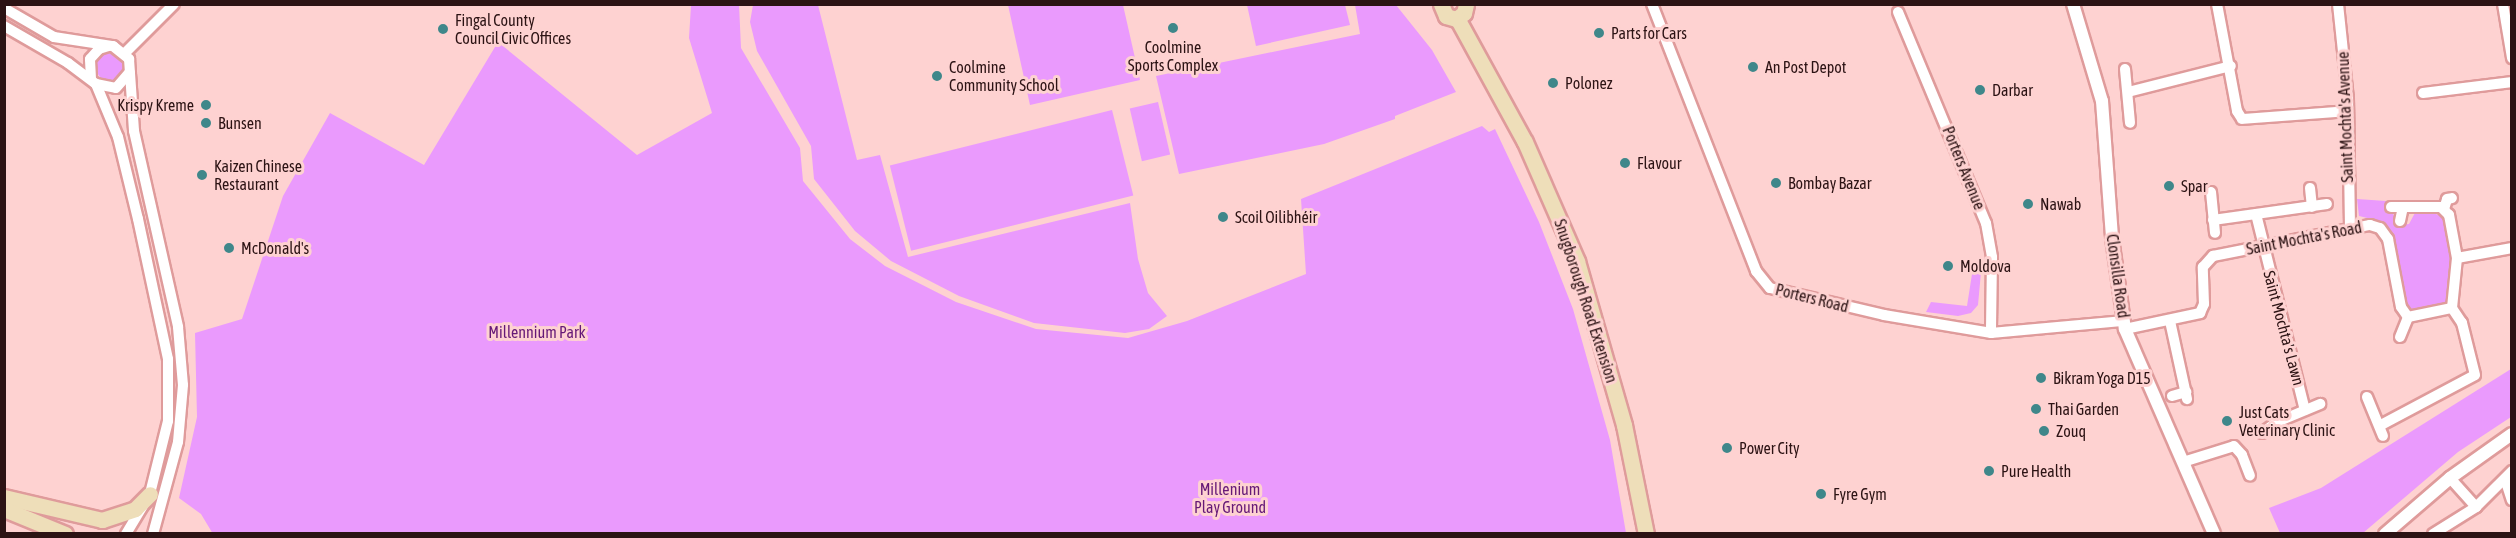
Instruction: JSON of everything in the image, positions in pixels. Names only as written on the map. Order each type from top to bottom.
[{"type":"main road","points":[[1441,4],[1446,16],[1457,18],[1464,13],[1466,4]]},
{"type":"main road","name":"Snugborough Road Extension","points":[[1457,18],[1525,142],[1577,261],[1624,425],[1646,534]]},
{"type":"main road","points":[[4,497],[102,520],[135,509],[150,494]]},
{"type":"main road","points":[[4,510],[39,534]]},
{"type":"main road","points":[[4,510],[65,534]]},
{"type":"street","points":[[126,53],[174,4]]},
{"type":"street","name":"Porters Road","points":[[1652,4],[1756,271],[1765,284],[1783,293],[1884,315],[1991,333],[2125,325]]},
{"type":"street","name":"Clonsilla Road","points":[[2073,4],[2102,101],[2112,238],[2125,325],[2214,534]]},
{"type":"street","name":"Saint Mochta's Avenue","points":[[2338,4],[2348,111],[2350,229]]},
{"type":"street","points":[[2503,4],[2511,58]]},
{"type":"street","points":[[2217,5],[2231,66],[2237,111],[2242,119],[2348,111]]},
{"type":"street","points":[[4,8],[54,37],[113,46],[126,53],[131,66],[134,131],[178,327],[183,385],[178,442],[153,534]]},
{"type":"street","name":"Porters Avenue","points":[[1898,12],[1989,235],[1991,333]]},
{"type":"street","points":[[4,26],[96,86],[109,89],[122,85],[131,66]]},
{"type":"street","points":[[113,46],[93,53],[88,66],[118,137],[168,359],[168,421],[150,494],[126,534]]},
{"type":"street","points":[[2128,92],[2231,66]]},
{"type":"street","points":[[2125,69],[2130,123]]},
{"type":"street","points":[[2423,93],[2511,82]]},
{"type":"street","points":[[2310,188],[2312,207]]},
{"type":"street","points":[[2211,192],[2215,233]]},
{"type":"street","points":[[2367,397],[2382,430],[2475,375],[2460,318],[2452,308],[2457,258],[2452,222],[2444,209],[2447,199],[2452,198]]},
{"type":"street","points":[[2213,220],[2327,204]]},
{"type":"street","points":[[2400,221],[2397,207],[2444,209]]},
{"type":"street","name":"Saint Mochta's Lawn","points":[[2256,214],[2262,247],[2305,410]]},
{"type":"street","name":"Saint Mochta's Road","points":[[2125,325],[2170,321],[2203,309],[2201,274],[2210,258],[2370,225],[2384,232],[2395,260],[2400,307],[2408,317]]},
{"type":"street","points":[[2457,258],[2511,248]]},
{"type":"street","points":[[2400,337],[2408,317],[2452,308]]},
{"type":"street","points":[[2170,321],[2187,395],[2172,396]]},
{"type":"street","name":"Saint Mochta's Lawn","points":[[2262,433],[2305,410],[2320,405]]},
{"type":"street","points":[[2385,534],[2450,477],[2511,434]]},
{"type":"street","points":[[2183,462],[2234,446],[2242,455],[2250,476]]},
{"type":"street","points":[[2508,475],[2511,500]]},
{"type":"street","points":[[2433,534],[2451,529],[2508,475]]},
{"type":"street","points":[[2450,477],[2476,507]]},
{"type":"green space","name":"Millennium Park","points":[[739,4],[741,48],[800,148],[803,181],[850,239],[885,266],[956,302],[1036,329],[1128,338],[1187,321],[1306,274],[1301,199],[1482,126],[1489,132],[1495,129],[1539,222],[1573,309],[1610,440],[1626,533],[213,534],[201,514],[179,498],[197,417],[195,333],[242,319],[283,196],[330,113],[424,165],[498,42],[637,155],[712,113],[689,38],[691,5]]},
{"type":"green space","points":[[753,5],[818,5],[857,160],[880,155],[908,257],[1130,203],[1138,259],[1148,293],[1167,316],[1149,329],[1125,333],[1034,323],[959,296],[891,261],[855,231],[814,179],[811,146],[757,51],[750,22]]},
{"type":"green space","points":[[1008,5],[1123,5],[1140,80],[1030,105]]},
{"type":"green space","points":[[1247,5],[1345,5],[1350,25],[1256,46]]},
{"type":"green space","points":[[1355,5],[1396,5],[1432,50],[1456,92],[1395,116],[1395,119],[1324,144],[1179,174],[1156,76],[1360,34]]},
{"type":"green space","points":[[110,53],[120,57],[124,67],[120,77],[110,81],[100,77],[96,67],[100,57]]},
{"type":"green space","points":[[1158,102],[1170,155],[1142,161],[1130,109]]},
{"type":"green space","points":[[1112,110],[1133,195],[911,251],[890,165]]},
{"type":"green space","points":[[2357,199],[2386,201],[2399,225],[2409,224],[2416,211],[2427,210],[2445,218],[2451,254],[2449,302],[2411,311],[2405,301],[2394,238],[2380,221],[2359,216]]},
{"type":"green space","points":[[1981,272],[1978,305],[1971,313],[1958,316],[1926,312],[1931,302],[1967,306],[1972,274]]},
{"type":"green space","points":[[2511,369],[2511,417],[2458,452],[2363,533],[2280,533],[2269,508],[2321,488]]},
{"type":"place","name":"Coolmine Sports Complex","points":[[1173,28]]},
{"type":"place","name":"Fingal County Council Civic Offices","points":[[443,29]]},
{"type":"place","name":"Parts for Cars","points":[[1599,33]]},
{"type":"place","name":"An Post Depot","points":[[1753,67]]},
{"type":"place","name":"Coolmine Community School","points":[[937,76]]},
{"type":"place","name":"Polonez","points":[[1553,83]]},
{"type":"place","name":"Darbar","points":[[1980,90]]},
{"type":"place","name":"Krispy Kreme","points":[[206,105]]},
{"type":"place","name":"Bunsen","points":[[206,123]]},
{"type":"place","name":"Flavour","points":[[1625,163]]},
{"type":"place","name":"Kaizen Chinese Restaurant","points":[[202,175]]},
{"type":"place","name":"Bombay Bazar","points":[[1776,183]]},
{"type":"place","name":"Spar","points":[[2169,186]]},
{"type":"place","name":"Nawab","points":[[2028,204]]},
{"type":"place","name":"Scoil Oilibhéir","points":[[1223,217]]},
{"type":"place","name":"McDonald's","points":[[229,248]]},
{"type":"place","name":"Moldova","points":[[1948,266]]},
{"type":"place","name":"Bikram Yoga D15","points":[[2041,378]]},
{"type":"place","name":"Thai Garden","points":[[2036,409]]},
{"type":"place","name":"Just Cats Veterinary Clinic","points":[[2227,421]]},
{"type":"place","name":"Zouq","points":[[2044,431]]},
{"type":"place","name":"Power City","points":[[1727,448]]},
{"type":"place","name":"Pure Health","points":[[1989,471]]},
{"type":"place","name":"Fyre Gym","points":[[1821,494]]},
{"type":"park label","name":"Millenium Play Ground","points":[[1230,498]]}]
